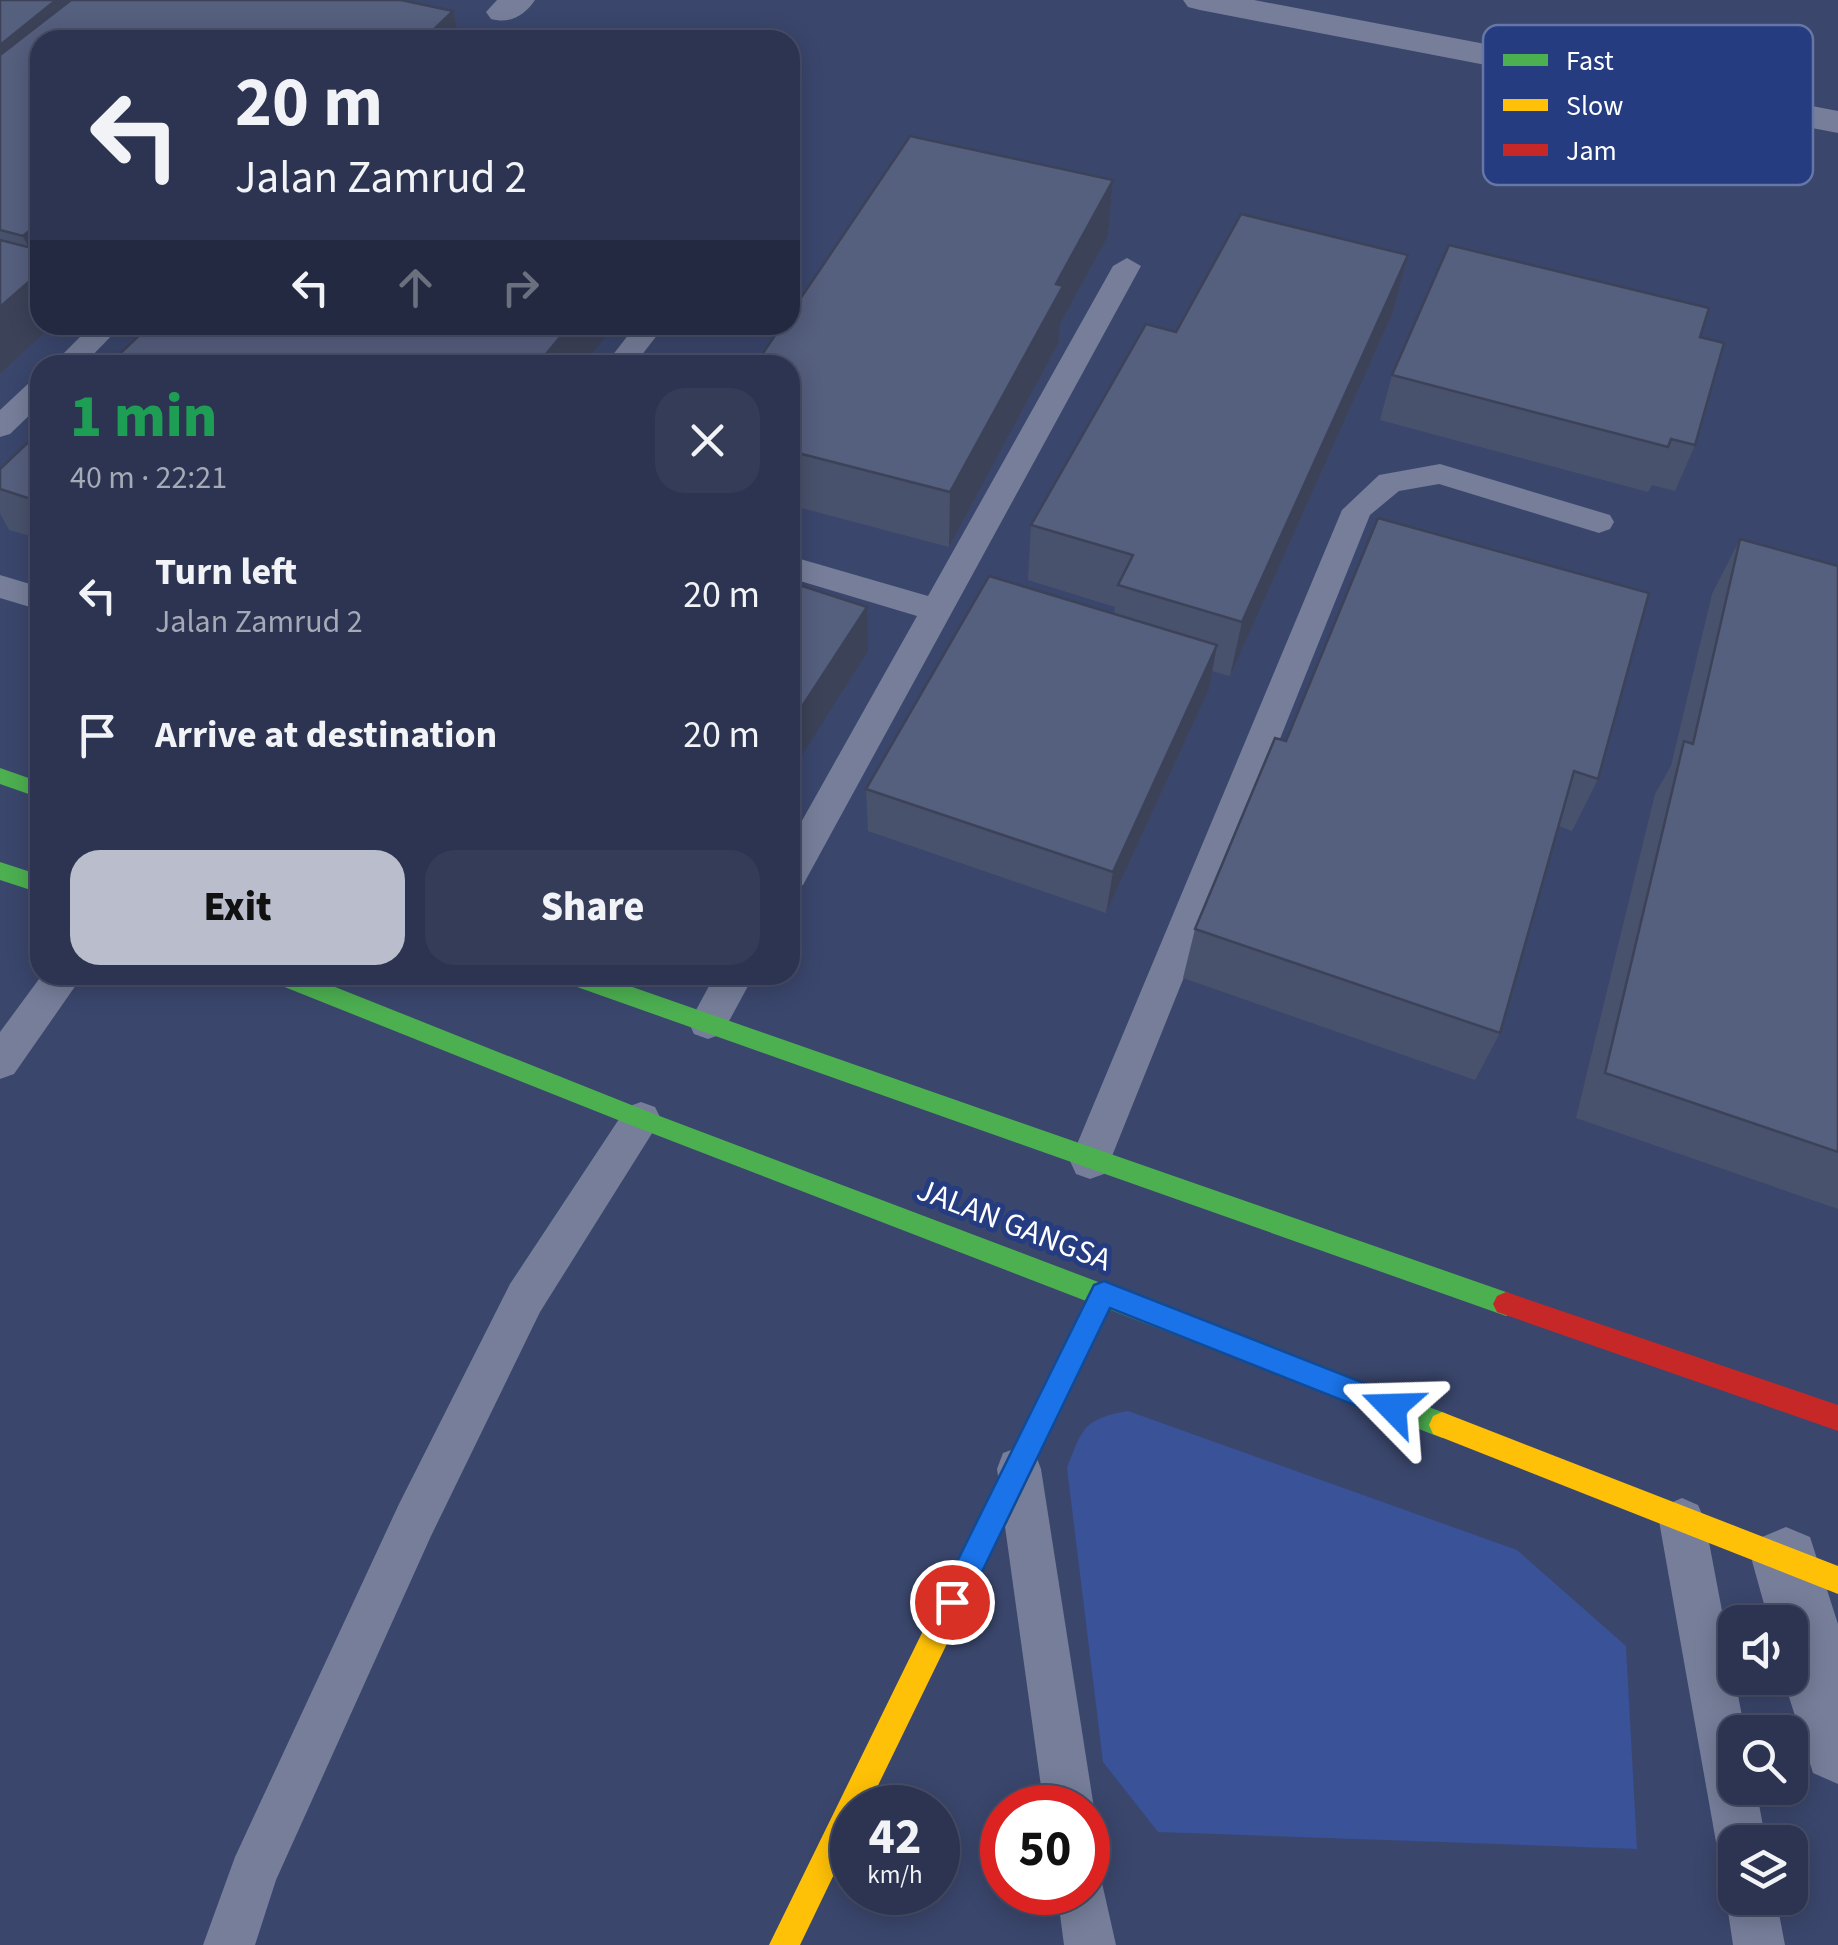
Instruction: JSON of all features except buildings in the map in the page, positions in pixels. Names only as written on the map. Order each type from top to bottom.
[{"type":"main road","points":[[0,776],[30,786]]},
{"type":"main road","points":[[0,871],[30,881]]},
{"type":"main road","name":"JALAN GANGSA","points":[[305,985],[641,1119],[1104,1293],[1812,1571]]},
{"type":"main road","points":[[600,985],[1090,1161],[1838,1418]]},
{"type":"main road","points":[[784,1945],[1104,1293]]},
{"type":"street","points":[[1200,0],[1483,54]]},
{"type":"street","points":[[1813,117],[1838,122]]},
{"type":"street","points":[[1812,1571],[1838,1748]]},
{"type":"lane","points":[[800,857],[1127,266]]},
{"type":"lane","points":[[76,355],[98,335]]},
{"type":"lane","points":[[628,355],[643,335]]},
{"type":"lane","points":[[0,427],[30,398]]},
{"type":"lane","points":[[1090,1161],[1357,510],[1390,482],[1440,474],[1599,522]]},
{"type":"lane","points":[[800,570],[937,610]]},
{"type":"lane","points":[[0,586],[30,596]]},
{"type":"lane","points":[[0,1062],[57,985]]},
{"type":"lane","points":[[708,1023],[729,985]]},
{"type":"lane","points":[[229,1945],[253,1876],[407,1538],[526,1298],[641,1119]]},
{"type":"lane","points":[[1019,1466],[1066,1785]]},
{"type":"lane","points":[[1682,1521],[1737,1825]]},
{"type":"lane","points":[[1085,1915],[1090,1945]]},
{"type":"lane","points":[[1754,1915],[1760,1945]]},
{"type":"shaded area","points":[[1128,1411],[1517,1550],[1626,1646],[1637,1849],[1158,1832],[1103,1762],[1067,1468],[1081,1434],[1093,1422]]},
{"type":"traffic: fast","points":[[0,776],[30,786]]},
{"type":"traffic: fast","points":[[0,871],[30,881]]},
{"type":"traffic: fast","points":[[305,985],[641,1119],[1442,1425]]},
{"type":"traffic: fast","points":[[599,985],[1506,1304]]},
{"type":"traffic: fast","points":[[1004,1496],[1103,1293]]},
{"type":"traffic: slow","points":[[1442,1425],[1838,1580]]},
{"type":"traffic: slow","points":[[784,1945],[1004,1496]]},
{"type":"traffic: jam","points":[[1506,1304],[1838,1418]]},
{"type":"route","points":[[952,1602],[1104,1293],[1392,1407]]}]
